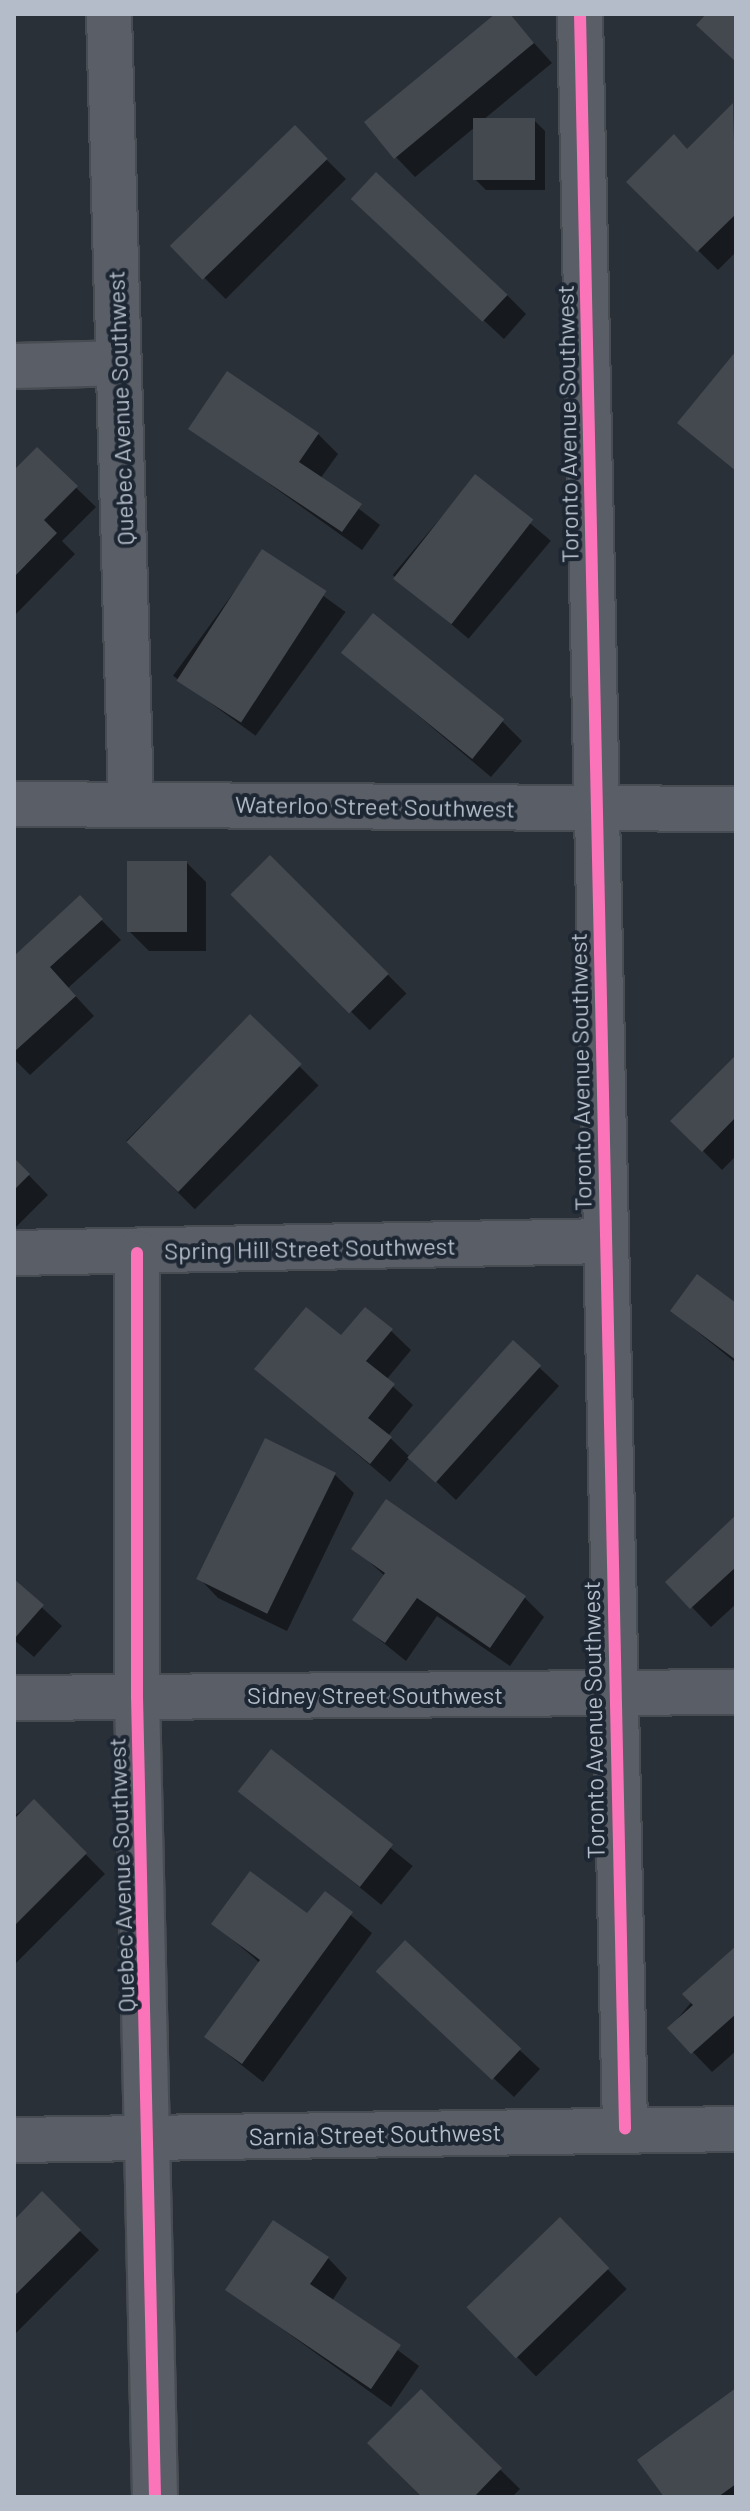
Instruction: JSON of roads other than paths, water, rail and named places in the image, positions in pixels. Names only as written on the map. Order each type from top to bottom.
[{"type":"street","name":"Quebec Avenue Southwest","points":[[109,14],[131,802]]},
{"type":"street","name":"Toronto Avenue Southwest","points":[[580,14],[613,1694],[625,2129]]},
{"type":"street","points":[[14,366],[119,363]]},
{"type":"street","name":"Waterloo Street Southwest","points":[[14,804],[131,802],[736,809]]},
{"type":"street","name":"Spring Hill Street Southwest","points":[[14,1253],[137,1253],[605,1241]]},
{"type":"street","name":"Quebec Avenue Southwest","points":[[137,1253],[137,1697],[151,2139],[155,2497]]},
{"type":"street","name":"Sidney Street Southwest","points":[[14,1698],[736,1692]]},
{"type":"street","name":"Sarnia Street Southwest","points":[[14,2140],[736,2129]]}]
